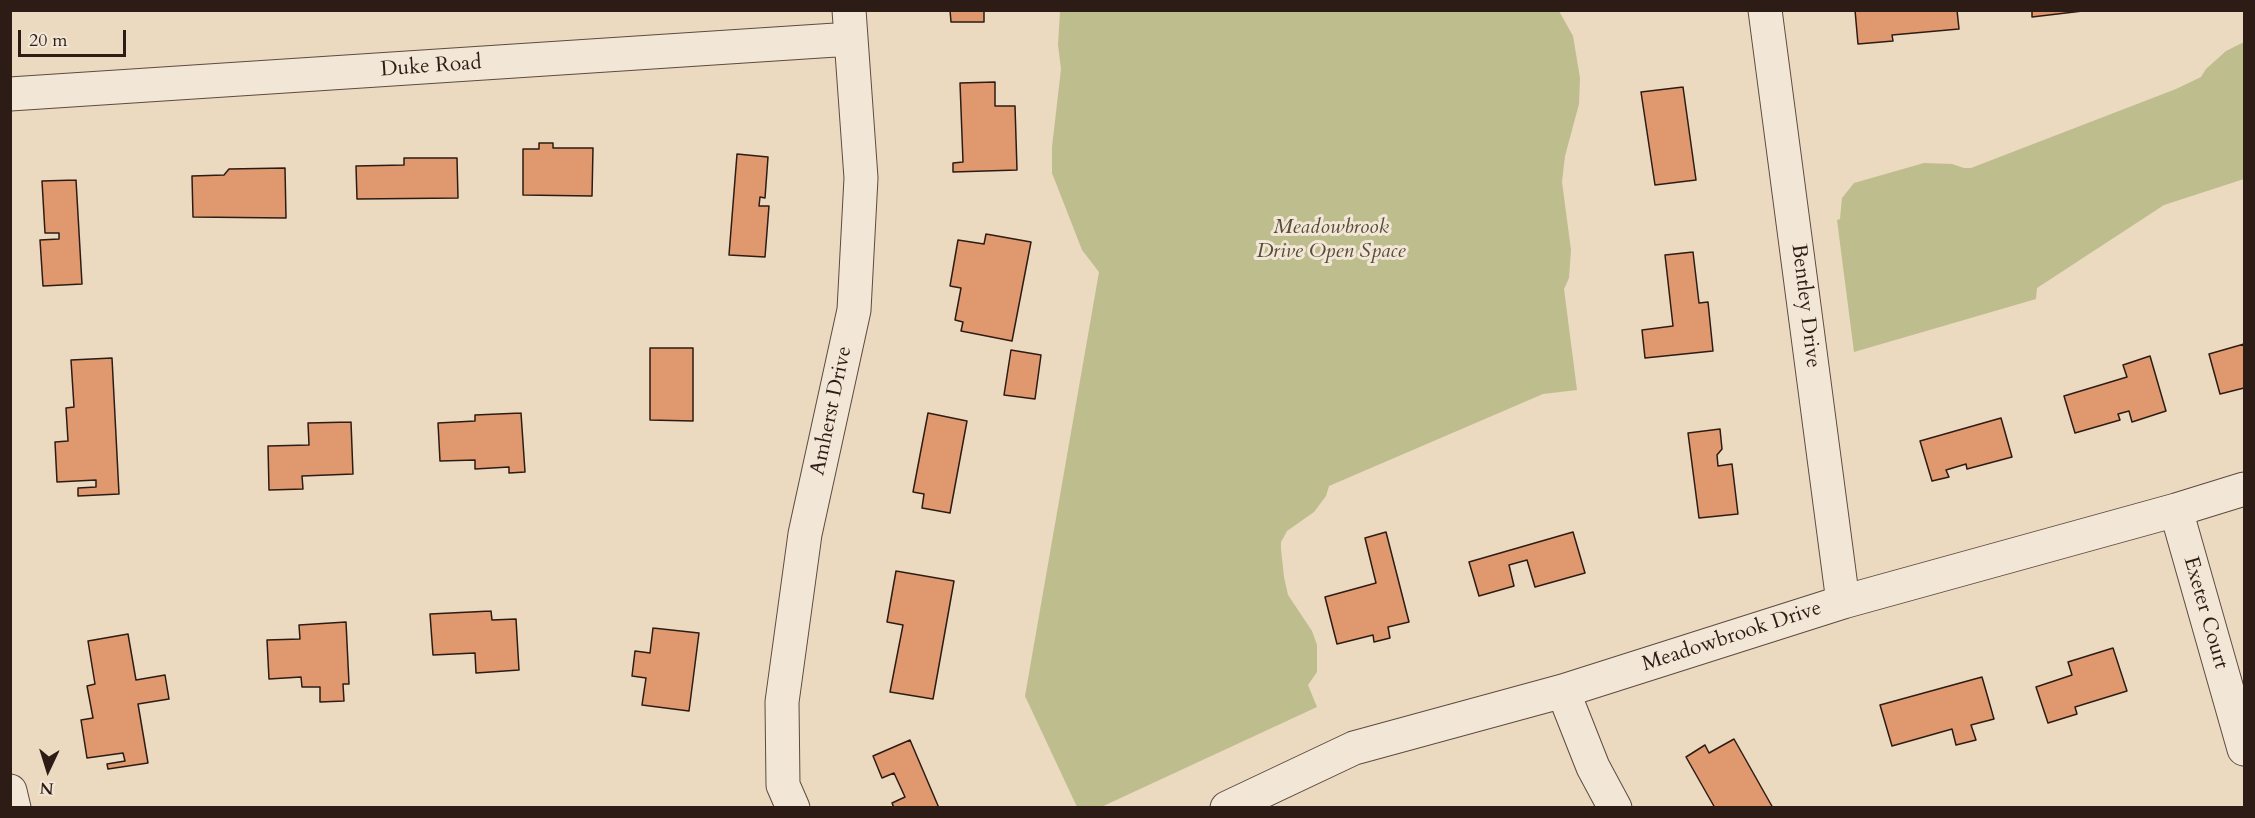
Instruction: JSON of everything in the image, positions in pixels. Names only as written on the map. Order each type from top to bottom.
[{"type":"street","name":"Bentley Drive","points":[[1765,10],[1844,602]]},
{"type":"street","name":"Duke Road","points":[[10,94],[850,25]]},
{"type":"street","name":"Amherst Drive","points":[[793,807],[783,785],[782,702],[805,534],[854,310],[861,178],[850,25]]},
{"type":"street","name":"Meadowbrook Drive","points":[[1227,807],[1354,748],[1563,691],[1844,602],[2244,489]]},
{"type":"street","name":"Exeter Court","points":[[2176,510],[2244,749]]},
{"type":"street","points":[[1563,691],[1593,767],[1616,807]]},
{"type":"street","points":[[10,791],[14,807]]},
{"type":"green space","name":"Meadowbrook Drive Open Space","points":[[1060,11],[1559,11],[1573,36],[1580,78],[1579,104],[1565,156],[1562,182],[1571,250],[1569,278],[1564,289],[1577,390],[1543,394],[1329,486],[1326,496],[1314,512],[1287,531],[1281,542],[1288,595],[1312,631],[1317,645],[1317,672],[1308,685],[1317,707],[1099,808],[1077,807],[1025,696],[1099,272],[1082,250],[1052,173],[1052,147],[1061,69],[1058,45]]},
{"type":"green space","points":[[2244,42],[2244,179],[2164,205],[2037,288],[2036,299],[1854,352],[1837,220],[1840,219],[1842,198],[1854,183],[1924,163],[1952,164],[1971,168],[2176,89],[2201,77],[2206,69],[2226,51]]},
{"type":"building","points":[[950,10],[984,10],[984,22],[951,22]]},
{"type":"building","points":[[1855,10],[1957,10],[1959,29],[1892,35],[1893,41],[1858,44]]},
{"type":"building","points":[[2032,10],[2091,10],[2032,17]]},
{"type":"building","points":[[995,82],[995,106],[1015,106],[1017,170],[953,172],[953,163],[963,162],[960,83]]},
{"type":"building","points":[[1683,87],[1696,180],[1655,185],[1641,92]]},
{"type":"building","points":[[539,143],[553,143],[553,148],[593,148],[592,196],[523,195],[523,149],[539,149]]},
{"type":"building","points":[[737,154],[768,157],[765,198],[760,197],[759,206],[769,206],[765,257],[729,255]]},
{"type":"building","points":[[404,158],[457,158],[458,198],[357,199],[356,166],[404,165]]},
{"type":"building","points":[[285,168],[286,218],[193,217],[192,176],[224,175],[229,169]]},
{"type":"building","points":[[76,180],[82,284],[43,286],[40,240],[59,239],[59,233],[45,233],[42,181]]},
{"type":"building","points":[[986,234],[1031,242],[1012,341],[961,331],[963,322],[955,320],[961,288],[950,286],[958,240],[984,244]]},
{"type":"building","points":[[1693,252],[1699,303],[1708,302],[1713,351],[1645,358],[1642,330],[1673,326],[1665,255]]},
{"type":"building","points":[[2244,344],[2244,388],[2220,394],[2209,354]]},
{"type":"building","points":[[650,348],[693,348],[693,421],[650,420]]},
{"type":"building","points":[[1011,350],[1041,355],[1035,399],[1004,395]]},
{"type":"building","points":[[2150,356],[2166,411],[2132,422],[2129,411],[2118,414],[2120,420],[2075,433],[2064,396],[2127,377],[2123,365]]},
{"type":"building","points":[[112,358],[119,494],[78,496],[78,488],[96,487],[96,480],[57,482],[55,442],[68,441],[66,408],[74,407],[71,360]]},
{"type":"building","points":[[521,413],[525,472],[509,473],[509,467],[475,469],[475,460],[440,461],[438,423],[475,421],[475,415]]},
{"type":"building","points":[[928,413],[967,421],[950,513],[922,508],[924,494],[913,492]]},
{"type":"building","points":[[2001,418],[2012,457],[1967,469],[1966,464],[1946,470],[1949,477],[1932,481],[1920,441]]},
{"type":"building","points":[[351,422],[353,474],[302,476],[303,489],[269,490],[268,446],[309,445],[308,423]]},
{"type":"building","points":[[1720,429],[1722,449],[1717,455],[1718,466],[1732,464],[1738,514],[1699,518],[1688,433]]},
{"type":"building","points":[[1386,532],[1409,622],[1388,627],[1390,638],[1374,642],[1373,635],[1337,644],[1325,597],[1376,583],[1365,538]]},
{"type":"building","points":[[1573,532],[1585,573],[1535,587],[1527,560],[1509,565],[1514,586],[1479,596],[1469,562]]},
{"type":"building","points":[[896,571],[954,581],[933,699],[890,692],[903,625],[887,622]]},
{"type":"building","points":[[491,611],[492,620],[516,619],[519,670],[476,673],[475,653],[433,655],[430,614]]},
{"type":"building","points":[[346,622],[349,684],[343,684],[344,701],[320,702],[320,687],[302,687],[301,677],[269,679],[267,640],[300,639],[299,625]]},
{"type":"building","points":[[653,628],[699,633],[689,711],[642,705],[646,678],[632,676],[635,651],[650,653]]},
{"type":"building","points":[[128,634],[136,680],[165,675],[169,699],[138,704],[148,763],[108,769],[107,764],[125,761],[123,753],[87,758],[81,720],[93,718],[87,686],[95,684],[88,641]]},
{"type":"building","points":[[2113,648],[2127,691],[2075,707],[2077,714],[2048,723],[2036,687],[2072,675],[2068,662]]},
{"type":"building","points":[[1982,677],[1994,719],[1971,725],[1976,740],[1956,745],[1952,729],[1892,746],[1880,705]]},
{"type":"building","points":[[1734,739],[1773,808],[1715,808],[1686,757],[1705,745],[1709,753]]},
{"type":"building","points":[[910,740],[939,808],[894,808],[892,803],[905,797],[894,773],[882,778],[873,756]]}]
